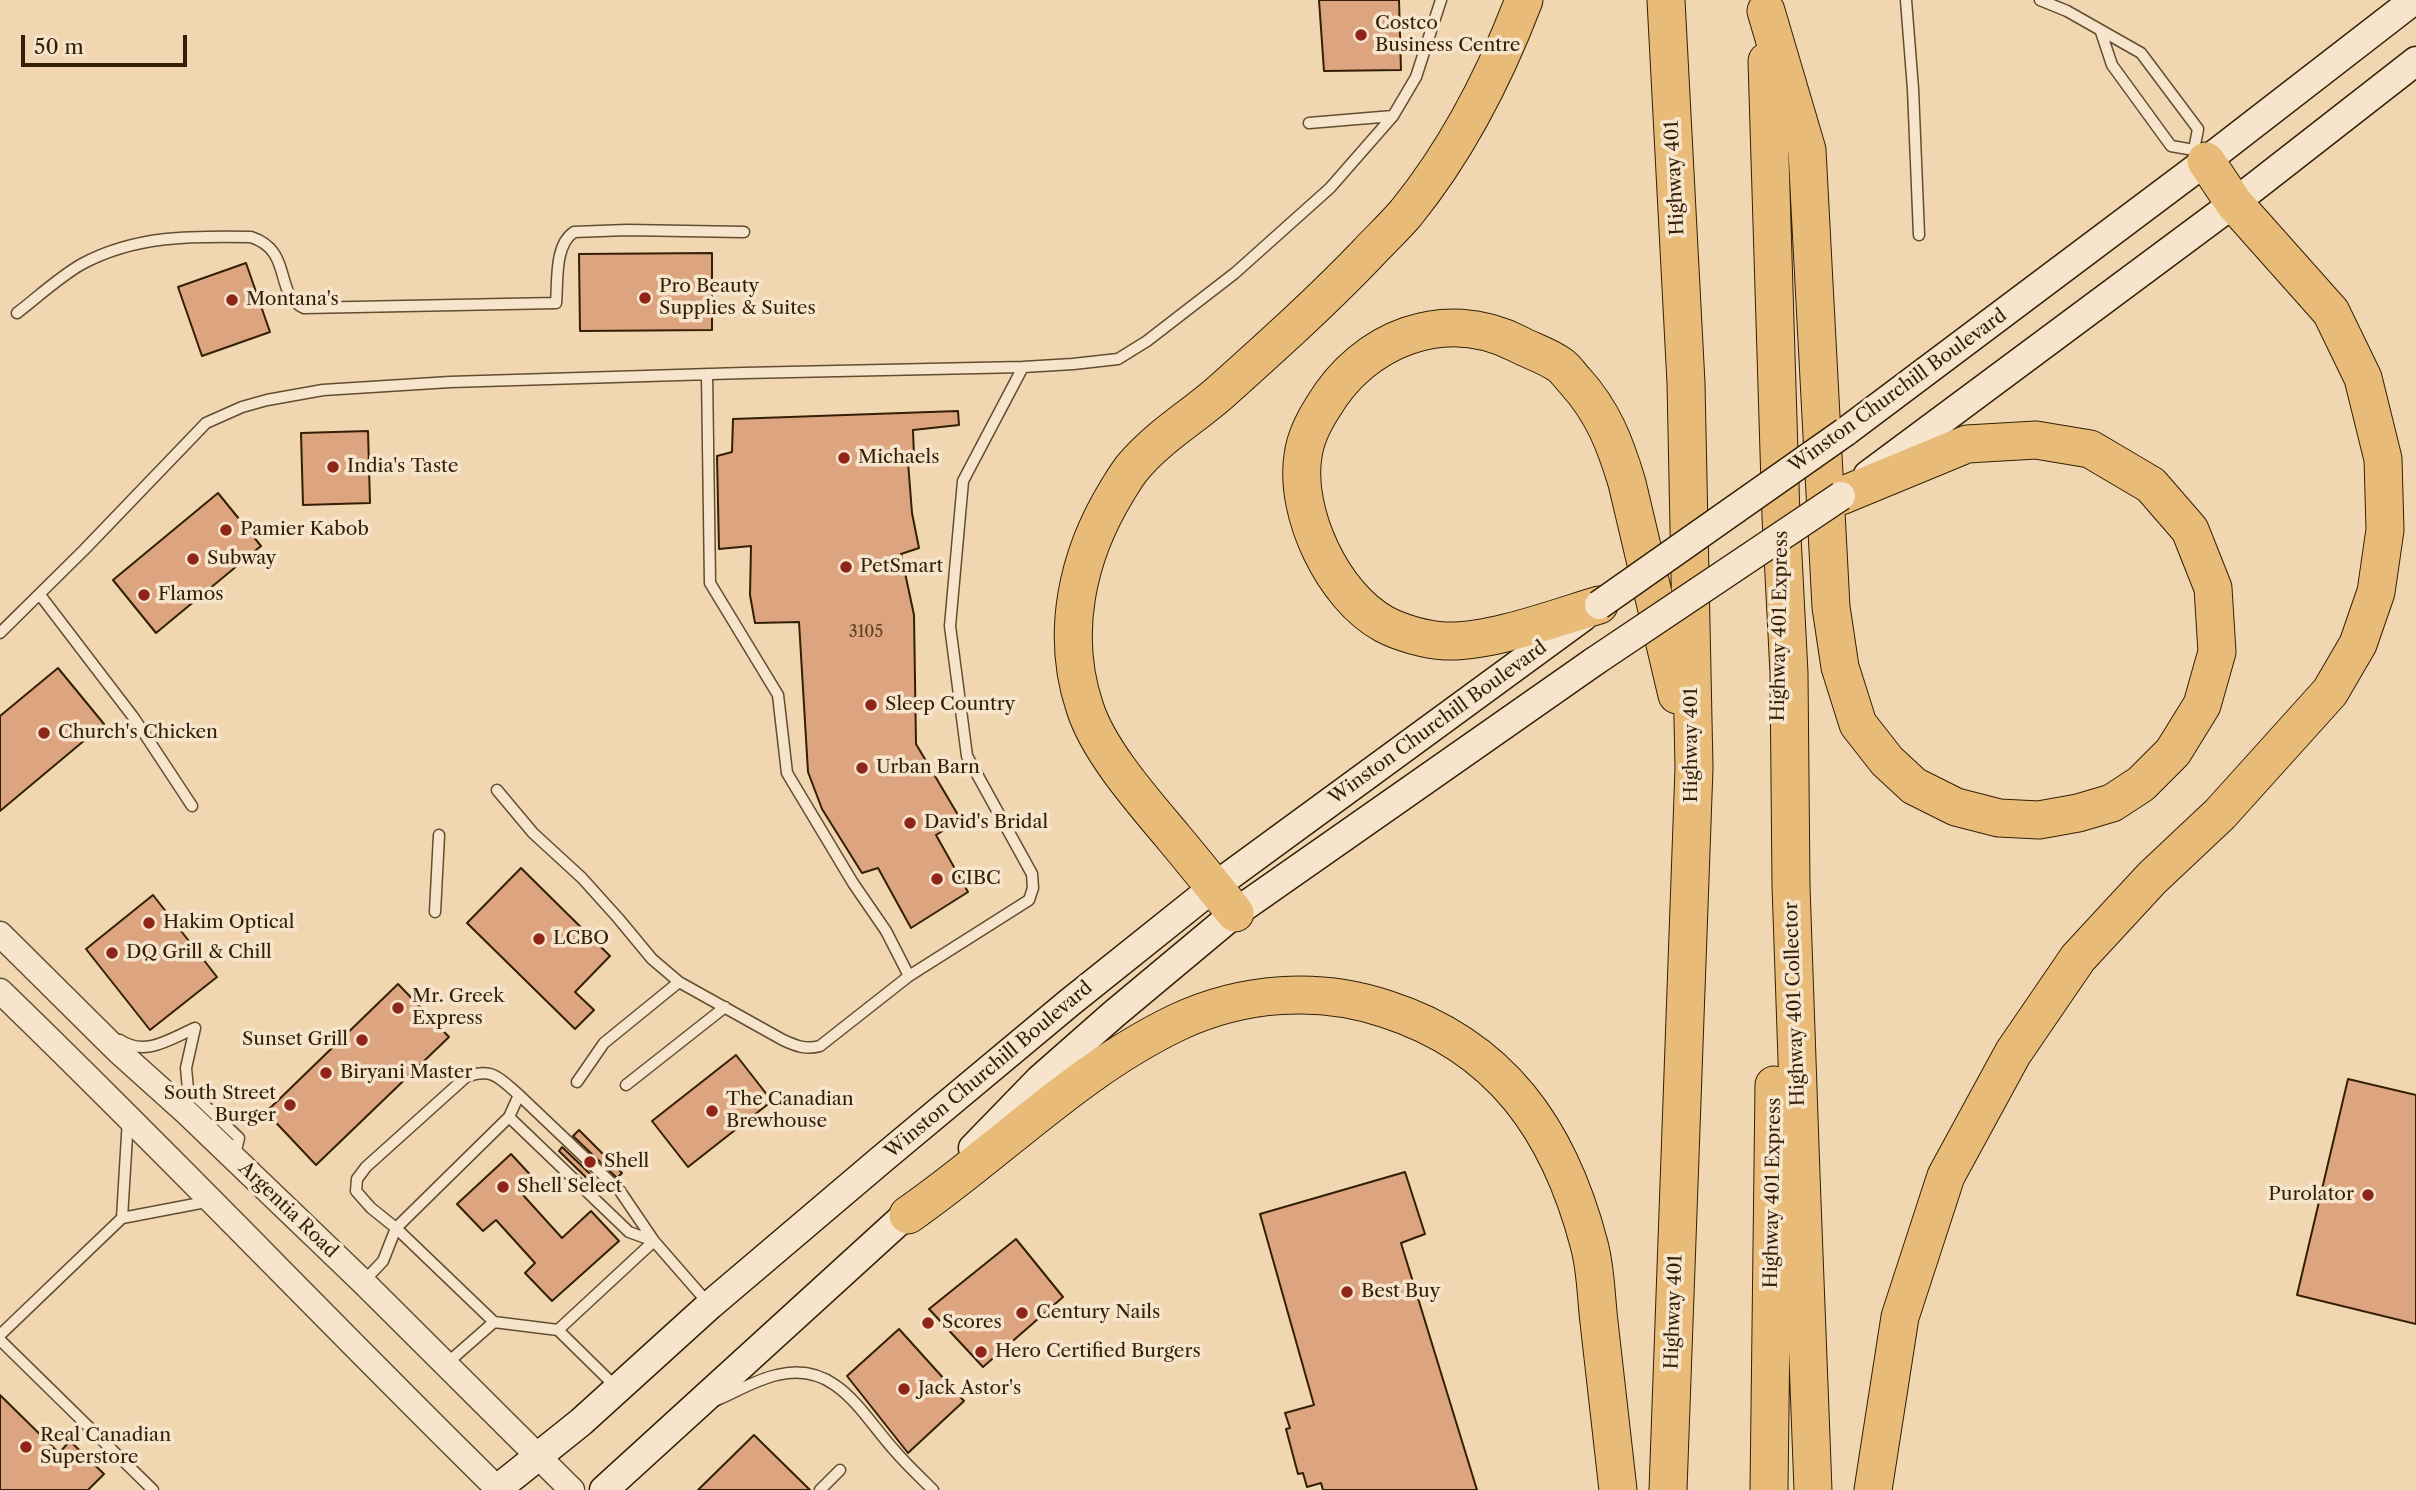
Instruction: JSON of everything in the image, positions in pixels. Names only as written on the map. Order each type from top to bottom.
[{"type":"highway","points":[[1225,900],[1107,751],[1086,711],[1074,672],[1072,625],[1078,585],[1090,545],[1102,515],[1132,468],[1169,431],[1212,400],[1323,300],[1405,214],[1450,153],[1491,78],[1524,0]]},
{"type":"highway","name":"Highway 401","points":[[1666,0],[1686,383],[1694,768],[1668,1490]]},
{"type":"highway","points":[[1765,5],[1807,150],[1831,607],[1840,667],[1858,724],[1887,761],[1914,786],[1956,807],[1999,818],[2039,820],[2112,803],[2141,784],[2173,752],[2202,705],[2217,652],[2213,588],[2190,530],[2151,485],[2090,449],[2036,440],[1967,444],[1841,496]]},
{"type":"highway","points":[[1765,5],[1781,517]]},
{"type":"highway","points":[[1873,1490],[1900,1317],[1945,1176],[2013,1053],[2078,958],[2152,878],[2220,814],[2330,692],[2358,643],[2376,592],[2385,530],[2384,460],[2363,378],[2331,312],[2234,203],[2200,155]]},
{"type":"highway","points":[[1599,605],[1516,630],[1465,640],[1443,641],[1410,634],[1384,624],[1354,601],[1335,576],[1315,537],[1306,512],[1303,483],[1303,455],[1315,421],[1333,389],[1361,362],[1392,341],[1441,327],[1503,336],[1560,365],[1584,391],[1603,418],[1617,451],[1627,483],[1694,768]]},
{"type":"highway","name":"Highway 401 Express","points":[[1769,1490],[1781,517]]},
{"type":"highway","name":"Highway 401 Collector","points":[[1781,517],[1789,673],[1791,886],[1814,1490]]},
{"type":"highway","points":[[908,1215],[951,1185],[1114,1056],[1193,1016],[1239,1002],[1266,997],[1306,995],[1368,1003],[1417,1019],[1464,1045],[1505,1079],[1537,1120],[1568,1182],[1590,1247],[1618,1490]]},
{"type":"main road","name":"Winston Churchill Boulevard","points":[[604,1490],[908,1215],[1039,1080],[1114,1014],[1225,900],[1599,605],[1845,432],[2200,155],[2414,0]]},
{"type":"main road","name":"Winston Churchill Boulevard","points":[[498,1490],[882,1158],[1069,1003],[1595,661],[1841,496],[2234,203],[2416,61]]},
{"type":"street","name":"Argentia Road","points":[[0,934],[126,1058],[234,1157],[363,1282],[572,1490]]},
{"type":"street","points":[[0,990],[128,1115],[498,1490]]},
{"type":"lane","points":[[0,633],[206,423],[242,407],[267,400],[323,390],[450,382],[1023,367],[1073,365],[1118,359],[1147,341],[1267,247],[1330,188],[1393,116],[1416,77],[1441,0]]},
{"type":"lane","points":[[1906,0],[1920,235]]},
{"type":"lane","points":[[2040,0],[2067,11],[2141,53],[2198,129],[2200,155],[2171,146],[2112,65],[2101,32]]},
{"type":"lane","points":[[1309,123],[1393,116]]},
{"type":"lane","points":[[17,313],[80,265],[115,249],[164,237],[251,237],[264,241],[272,248],[291,298],[295,304],[304,308],[556,303],[560,258],[564,243],[574,232],[744,232]]},
{"type":"lane","points":[[497,790],[533,833],[582,878],[652,959],[679,982],[799,1047],[811,1049],[820,1046],[909,976],[1029,900],[1034,888],[1032,874],[967,756],[950,626],[963,481],[1023,367]]},
{"type":"lane","points":[[707,374],[710,583],[778,695],[787,773],[853,883],[886,931],[909,976]]},
{"type":"lane","points":[[40,595],[134,718],[192,806]]},
{"type":"lane","points":[[435,912],[439,835]]},
{"type":"lane","points":[[577,1082],[604,1044],[679,982]]},
{"type":"lane","points":[[74,1006],[124,1043],[140,1049],[195,1028],[186,1068],[188,1089],[239,1138],[234,1157]]},
{"type":"lane","points":[[626,1085],[725,1007]]},
{"type":"lane","points":[[618,1389],[558,1330],[495,1322],[356,1191],[357,1179],[366,1167],[466,1077],[480,1072],[495,1074],[620,1191],[654,1241],[710,1305]]},
{"type":"lane","points":[[363,1282],[383,1261],[396,1228],[509,1117],[519,1095]]},
{"type":"lane","points":[[122,1218],[128,1115]]},
{"type":"lane","points":[[509,1117],[629,1232],[654,1241]]},
{"type":"lane","points":[[153,1490],[0,1338],[122,1218],[211,1201]]},
{"type":"lane","points":[[558,1330],[654,1241]]},
{"type":"lane","points":[[445,1365],[495,1322]]},
{"type":"lane","points":[[695,1409],[775,1375],[811,1375],[841,1387],[895,1452],[933,1490]]},
{"type":"lane","points":[[820,1490],[840,1470]]},
{"type":"building","name":"Costco Business Centre","points":[[1319,0],[1399,0],[1401,70],[1324,71]]},
{"type":"building","points":[[712,253],[712,330],[580,331],[579,254]]},
{"type":"building","points":[[246,263],[270,332],[202,356],[178,287]]},
{"type":"building","points":[[958,411],[959,425],[913,430],[914,457],[908,462],[912,513],[919,548],[901,554],[914,615],[916,744],[961,820],[936,835],[968,892],[911,928],[878,868],[862,873],[822,809],[808,772],[799,622],[755,623],[750,595],[751,546],[719,549],[717,456],[732,452],[733,419]]},
{"type":"building","points":[[368,431],[370,503],[303,505],[301,433]]},
{"type":"building","points":[[218,493],[261,546],[156,633],[113,580]]},
{"type":"building","points":[[58,668],[104,724],[0,811],[0,716]]},
{"type":"building","name":"LCBO","points":[[521,868],[610,956],[575,992],[594,1010],[575,1029],[467,923]]},
{"type":"building","points":[[153,895],[217,977],[150,1030],[86,949]]},
{"type":"building","points":[[398,984],[449,1037],[316,1165],[266,1112]]},
{"type":"building","name":"The Canadian Brewhouse","points":[[736,1055],[772,1101],[688,1167],[652,1121]]},
{"type":"building","name":"Purolator","points":[[2348,1079],[2416,1095],[2416,1324],[2297,1295]]},
{"type":"building","points":[[579,1130],[622,1173],[617,1178],[573,1136]]},
{"type":"building","points":[[562,1147],[606,1189],[602,1193],[559,1151]]},
{"type":"building","name":"Shell","points":[[511,1154],[537,1182],[523,1195],[562,1238],[591,1211],[619,1241],[552,1301],[525,1273],[535,1263],[496,1220],[483,1231],[457,1204]]},
{"type":"building","points":[[1405,1172],[1425,1234],[1401,1243],[1477,1490],[1323,1490],[1321,1483],[1307,1487],[1303,1473],[1298,1474],[1286,1429],[1290,1428],[1285,1413],[1314,1405],[1260,1214]]},
{"type":"building","points":[[1016,1239],[1063,1297],[983,1367],[929,1309]]},
{"type":"building","name":"Jack Astor's","points":[[899,1329],[964,1401],[908,1453],[847,1376]]},
{"type":"building","name":"Real Canadian Superstore","points":[[0,1395],[59,1453],[70,1441],[104,1474],[88,1490],[0,1490]]},
{"type":"building","points":[[754,1435],[810,1490],[698,1490]]},
{"type":"place","name":"Costco Business Centre","points":[[1361,35]]},
{"type":"place","name":"Pro Beauty Supplies & Suites","points":[[645,298]]},
{"type":"place","name":"Montana's","points":[[232,300]]},
{"type":"place","name":"Michaels","points":[[844,458]]},
{"type":"place","name":"India's Taste","points":[[333,467]]},
{"type":"place","name":"Pamier Kabob","points":[[226,530]]},
{"type":"place","name":"Subway","points":[[193,559]]},
{"type":"place","name":"PetSmart","points":[[846,567]]},
{"type":"place","name":"Flamos","points":[[144,595]]},
{"type":"place","name":"Sleep Country","points":[[871,705]]},
{"type":"place","name":"Church's Chicken","points":[[44,733]]},
{"type":"place","name":"Urban Barn","points":[[862,768]]},
{"type":"place","name":"David's Bridal","points":[[910,823]]},
{"type":"place","name":"CIBC","points":[[937,879]]},
{"type":"place","name":"Hakim Optical","points":[[149,923]]},
{"type":"place","name":"LCBO","points":[[539,939]]},
{"type":"place","name":"DQ Grill & Chill","points":[[112,953]]},
{"type":"place","name":"Mr. Greek Express","points":[[398,1008]]},
{"type":"place","name":"Sunset Grill","points":[[362,1040]]},
{"type":"place","name":"Biryani Master","points":[[326,1073]]},
{"type":"place","name":"South Street Burger","points":[[290,1105]]},
{"type":"place","name":"The Canadian Brewhouse","points":[[712,1111]]},
{"type":"place","name":"Shell","points":[[590,1162]]},
{"type":"place","name":"Shell Select","points":[[503,1187]]},
{"type":"place","name":"Purolator","points":[[2368,1195]]},
{"type":"place","name":"Best Buy","points":[[1347,1292]]},
{"type":"place","name":"Century Nails","points":[[1022,1313]]},
{"type":"place","name":"Scores","points":[[928,1323]]},
{"type":"place","name":"Hero Certified Burgers","points":[[981,1352]]},
{"type":"place","name":"Jack Astor's","points":[[904,1389]]},
{"type":"place","name":"Real Canadian Superstore","points":[[26,1447]]}]
